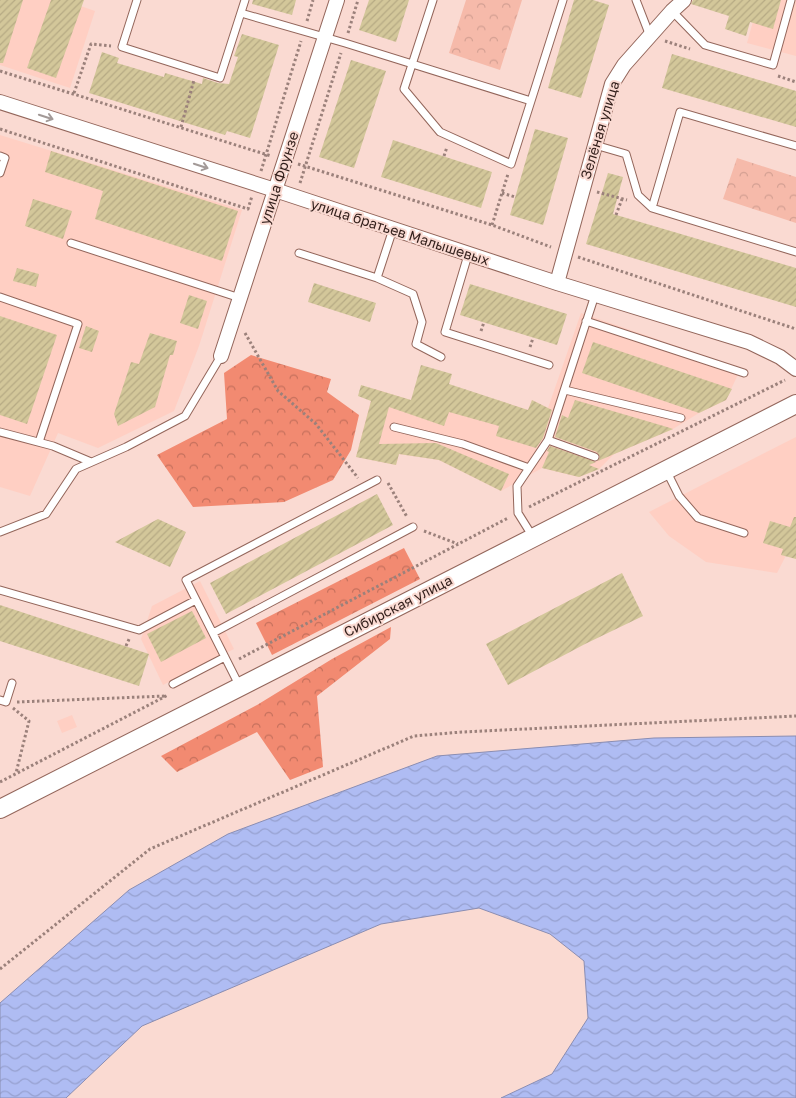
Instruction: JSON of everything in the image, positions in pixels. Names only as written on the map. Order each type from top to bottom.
[{"type":"street","name":"улица Фрунзе","points":[[221,356],[337,0]]},
{"type":"street","name":"Зелёная улица","points":[[557,283],[612,84],[624,65],[684,0]]},
{"type":"street","name":"улица братьев Малышевых","points":[[0,102],[276,190],[557,283],[749,342],[780,357],[792,374]]},
{"type":"street","name":"Сибирская улица","points":[[0,809],[796,404]]},
{"type":"lane","points":[[137,0],[122,47],[220,78],[245,0]]},
{"type":"lane","points":[[433,0],[404,89],[440,132],[511,164],[563,0]]},
{"type":"lane","points":[[636,0],[650,36]]},
{"type":"lane","points":[[672,11],[705,45],[773,65],[791,0]]},
{"type":"lane","points":[[241,13],[344,43],[531,102]]},
{"type":"lane","points":[[652,208],[680,112],[796,146]]},
{"type":"lane","points":[[595,145],[626,154],[638,195],[652,208],[796,252]]},
{"type":"lane","points":[[0,156],[5,158],[0,174]]},
{"type":"lane","points":[[378,278],[393,229]]},
{"type":"lane","points":[[71,244],[240,298]]},
{"type":"lane","points":[[299,253],[378,278],[413,294],[422,322],[416,344],[441,358]]},
{"type":"lane","points":[[468,254],[445,332],[549,365]]},
{"type":"lane","points":[[532,537],[518,513],[517,486],[548,440],[595,295]]},
{"type":"lane","points":[[0,297],[78,324],[39,442]]},
{"type":"lane","points":[[586,321],[744,373]]},
{"type":"lane","points":[[0,532],[46,514],[76,469],[126,447],[185,416],[221,356]]},
{"type":"lane","points":[[565,390],[682,418]]},
{"type":"lane","points":[[394,427],[463,444],[529,468]]},
{"type":"lane","points":[[0,432],[53,446],[91,462]]},
{"type":"lane","points":[[548,440],[594,457]]},
{"type":"lane","points":[[666,470],[679,496],[698,518],[744,533]]},
{"type":"lane","points":[[240,688],[186,580],[377,480]]},
{"type":"lane","points":[[213,633],[412,527]]},
{"type":"lane","points":[[0,590],[139,630],[196,600]]},
{"type":"lane","points":[[175,688],[225,657]]},
{"type":"lane","points":[[3,701],[12,683]]},
{"type":"path","points":[[0,129],[248,209],[313,0]]},
{"type":"path","points":[[295,197],[358,0]]},
{"type":"path","points":[[74,93],[91,44],[122,47]]},
{"type":"path","points":[[181,127],[197,70]]},
{"type":"path","points":[[0,71],[492,226],[796,329]]},
{"type":"path","points":[[492,226],[511,164]]},
{"type":"path","points":[[583,188],[652,208]]},
{"type":"path","points":[[502,193],[515,197]]},
{"type":"path","points":[[616,215],[622,199]]},
{"type":"path","points":[[235,315],[278,391],[316,424],[357,478],[387,481],[412,527],[458,544]]},
{"type":"path","points":[[228,664],[518,513],[792,374]]},
{"type":"path","points":[[0,782],[167,696],[175,688]]},
{"type":"path","points":[[3,701],[167,696]]},
{"type":"path","points":[[3,701],[29,721],[16,773]]},
{"type":"path","points":[[0,969],[150,849],[414,736],[796,716]]},
{"type":"shaded area","points":[[0,0],[73,0],[72,3],[95,11],[70,88],[0,65]]},
{"type":"shaded area","points":[[759,0],[796,0],[796,56],[747,43]]},
{"type":"shaded area","points":[[0,135],[242,210],[199,346],[174,411],[98,448],[58,433],[30,496],[0,487]]},
{"type":"shaded area","points":[[581,313],[741,368],[726,400],[699,413],[673,429],[614,454],[599,469],[579,477],[542,468],[501,491],[439,460],[399,454],[396,465],[356,457],[375,389],[449,412],[457,387],[528,410],[532,400],[548,408]]},
{"type":"shaded area","points":[[796,437],[796,536],[777,573],[706,562],[669,536],[649,512]]},
{"type":"shaded area","points":[[200,581],[234,649],[163,685],[141,639],[152,606]]},
{"type":"shaded area","points":[[72,715],[77,727],[62,733],[57,721]]},
{"type":"green space","points":[[466,0],[522,0],[500,70],[449,53]]},
{"type":"green space","points":[[737,158],[796,177],[796,223],[723,199]]},
{"type":"green space","points":[[251,355],[331,379],[327,392],[359,415],[351,450],[333,480],[284,502],[193,507],[157,455],[227,419],[224,373]]},
{"type":"green space","points":[[404,548],[420,579],[272,655],[256,623]]},
{"type":"green space","points":[[391,627],[390,639],[317,696],[323,767],[290,780],[257,732],[177,772],[161,756],[257,705],[332,659]]},
{"type":"water","points":[[796,736],[796,1098],[501,1098],[552,1074],[588,1018],[584,961],[550,934],[479,908],[381,924],[142,1026],[66,1098],[0,1098],[0,1003],[129,890],[228,834],[437,756],[654,738]]},
{"type":"building","points":[[0,0],[23,0],[3,63],[0,63]]},
{"type":"building","points":[[51,0],[84,0],[56,78],[27,68]]},
{"type":"building","points":[[253,0],[296,0],[292,15],[252,4]]},
{"type":"building","points":[[369,0],[409,0],[396,42],[359,30]]},
{"type":"building","points":[[574,0],[593,0],[609,5],[581,98],[548,88]]},
{"type":"building","points":[[693,0],[781,0],[773,29],[750,22],[746,36],[725,29],[729,16],[691,4]]},
{"type":"building","points":[[242,34],[279,45],[250,138],[227,131],[225,135],[89,93],[102,52],[119,58],[117,63],[164,77],[165,73],[202,84],[203,78],[229,84],[238,57],[234,56]]},
{"type":"building","points":[[672,54],[796,91],[796,127],[662,88]]},
{"type":"building","points":[[351,60],[386,71],[354,168],[319,157]]},
{"type":"building","points":[[535,129],[568,138],[543,225],[510,215]]},
{"type":"building","points":[[393,140],[492,172],[481,208],[381,177]]},
{"type":"building","points":[[51,151],[238,211],[222,261],[95,219],[103,191],[45,172]]},
{"type":"building","points":[[608,173],[623,177],[613,214],[796,268],[796,307],[586,244]]},
{"type":"building","points":[[33,199],[72,211],[63,239],[25,226]]},
{"type":"building","points":[[17,268],[39,274],[36,287],[13,281]]},
{"type":"building","points":[[314,283],[376,303],[370,322],[308,302]]},
{"type":"building","points":[[470,284],[567,314],[557,345],[460,315]]},
{"type":"building","points":[[189,295],[207,301],[198,329],[180,323]]},
{"type":"building","points":[[0,316],[57,335],[27,424],[0,415]]},
{"type":"building","points":[[86,326],[99,331],[92,352],[79,348]]},
{"type":"building","points":[[150,333],[177,341],[173,355],[170,355],[155,407],[118,426],[114,414],[131,362],[139,364]]},
{"type":"building","points":[[593,342],[732,389],[726,400],[699,413],[582,373]]},
{"type":"building","points":[[421,365],[452,374],[449,384],[528,410],[532,400],[552,410],[543,438],[536,448],[496,436],[499,426],[449,412],[444,426],[389,407],[379,444],[436,443],[509,474],[501,491],[439,460],[399,454],[396,465],[356,457],[371,401],[358,396],[361,385],[411,400]]},
{"type":"building","points":[[575,400],[673,429],[598,461],[600,457],[597,452],[555,437],[562,415],[568,418]]},
{"type":"building","points":[[550,446],[596,462],[589,465],[599,469],[579,477],[542,468]]},
{"type":"building","points":[[377,494],[393,525],[226,614],[210,583]]},
{"type":"building","points":[[794,517],[796,517],[796,559],[781,555],[783,549],[763,543],[770,521],[790,527]]},
{"type":"building","points":[[158,519],[186,532],[170,567],[115,542]]},
{"type":"building","points":[[622,573],[643,616],[508,685],[486,644]]},
{"type":"building","points":[[0,605],[149,654],[139,686],[0,641]]},
{"type":"building","points":[[192,611],[206,638],[161,662],[147,634]]}]
